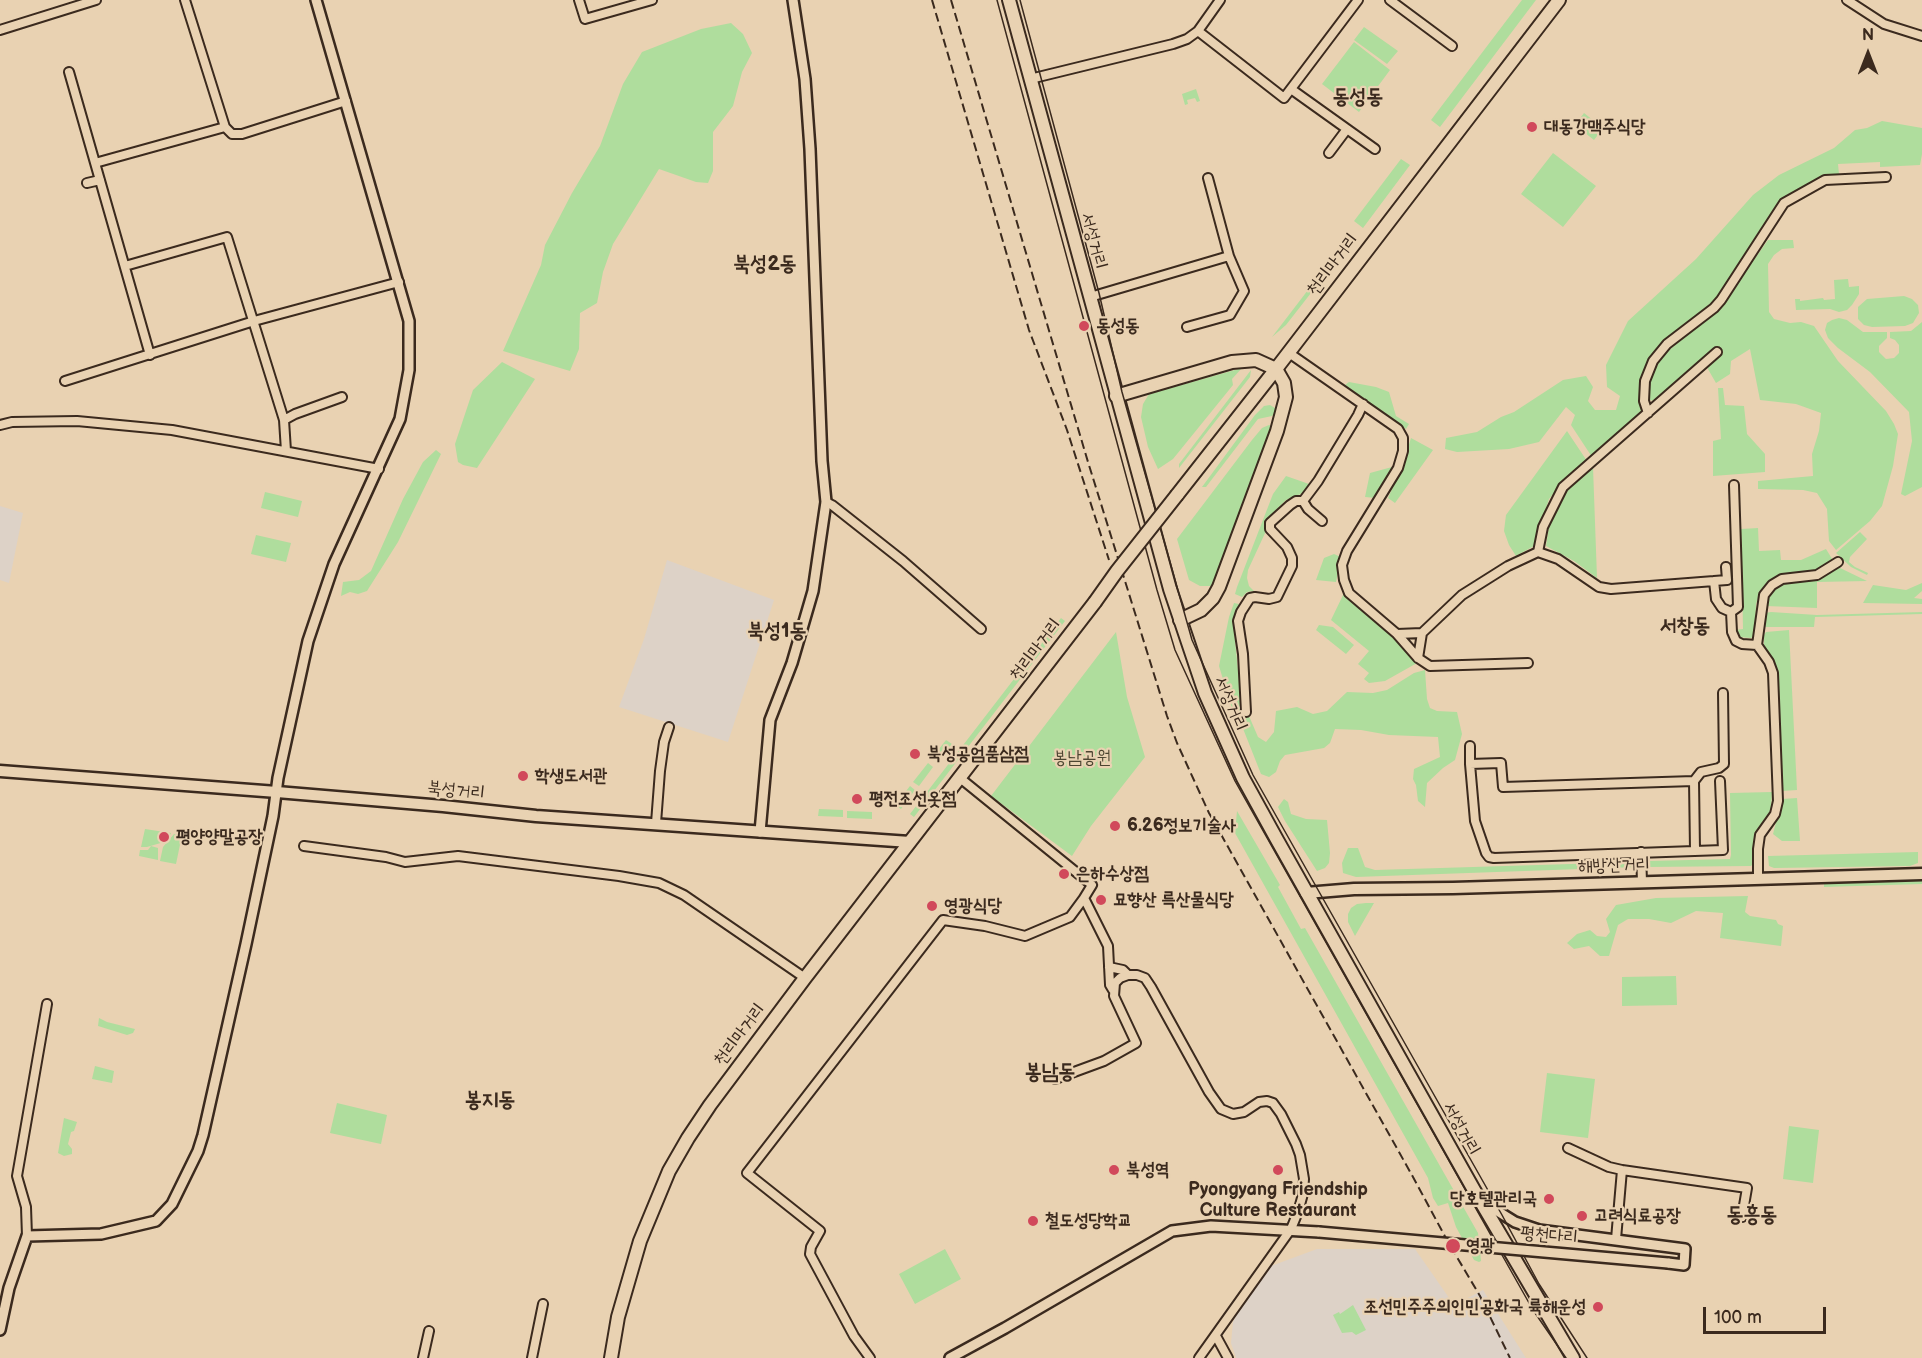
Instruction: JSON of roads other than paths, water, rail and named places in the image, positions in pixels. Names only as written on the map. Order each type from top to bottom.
[{"type":"main road","name":"서성거리","points":[[1009,0],[1116,396],[1180,620],[1205,693],[1243,778],[1306,893],[1474,1190],[1573,1358]]},
{"type":"main road","name":"천리마거리","points":[[611,1358],[628,1278],[646,1223],[669,1171],[710,1105],[804,978],[1117,571],[1289,353],[1559,0]]},
{"type":"main road","points":[[1116,396],[1232,362],[1256,360],[1276,369],[1284,382],[1286,397],[1277,431],[1224,576],[1207,605],[1180,620]]},
{"type":"main road","name":"북성거리","points":[[0,771],[277,792],[536,816],[910,842]]},
{"type":"main road","name":"해방산거리","points":[[1306,893],[1354,889],[1922,874]]},
{"type":"street","points":[[0,30],[96,0]]},
{"type":"street","points":[[185,0],[225,127],[232,134],[242,134],[346,101]]},
{"type":"street","points":[[27,1236],[101,1234],[156,1221],[172,1204],[198,1151],[246,944],[308,641],[334,564],[400,419],[410,370],[410,321],[316,0]]},
{"type":"street","points":[[579,0],[585,19],[652,0]]},
{"type":"street","points":[[760,832],[770,720],[792,663],[813,591],[826,502],[822,461],[806,79],[793,0]]},
{"type":"street","points":[[1030,79],[1187,39],[1198,31],[1220,0]]},
{"type":"street","points":[[1198,31],[1284,98],[1358,0]]},
{"type":"street","points":[[1390,0],[1452,46]]},
{"type":"street","points":[[1847,0],[1884,24],[1922,36]]},
{"type":"street","points":[[69,72],[150,355]]},
{"type":"street","points":[[1291,89],[1375,149]]},
{"type":"street","points":[[96,163],[225,127]]},
{"type":"street","points":[[1329,153],[1347,129]]},
{"type":"street","points":[[1648,413],[1644,401],[1645,381],[1653,361],[1667,344],[1721,300],[1784,203],[1825,180],[1886,177]]},
{"type":"street","points":[[1186,327],[1230,315],[1244,291],[1228,256],[1208,178]]},
{"type":"street","points":[[87,183],[100,180]]},
{"type":"street","points":[[125,266],[227,237],[284,420],[286,451]]},
{"type":"street","points":[[1090,297],[1228,256]]},
{"type":"street","points":[[65,381],[255,321],[399,282]]},
{"type":"street","points":[[1538,552],[1543,527],[1563,487],[1717,352]]},
{"type":"street","points":[[1289,353],[1398,429],[1402,438],[1398,468],[1347,551],[1342,565],[1349,593],[1397,634],[1424,663],[1436,667],[1528,663]]},
{"type":"street","points":[[284,420],[342,397]]},
{"type":"street","points":[[1303,501],[1318,481],[1363,404]]},
{"type":"street","points":[[0,425],[12,422],[77,421],[172,430],[379,469]]},
{"type":"street","points":[[1731,612],[1738,607],[1734,485]]},
{"type":"street","points":[[1246,712],[1243,654],[1238,621],[1243,606],[1250,598],[1277,597],[1288,577],[1292,558],[1287,547],[1270,529],[1270,523],[1296,501],[1303,501]]},
{"type":"street","points":[[1303,501],[1308,509],[1322,521]]},
{"type":"street","points":[[826,502],[903,561],[981,628]]},
{"type":"street","points":[[1418,658],[1422,633],[1462,595],[1508,566],[1538,552],[1558,559],[1599,586],[1611,589],[1727,580],[1726,567]]},
{"type":"street","points":[[1758,879],[1760,835],[1774,814],[1778,801],[1773,673],[1769,662],[1757,645],[1764,595],[1772,585],[1782,579],[1817,575],[1838,562]]},
{"type":"street","points":[[1714,581],[1716,599],[1722,608],[1731,612]]},
{"type":"street","points":[[1731,612],[1732,632],[1736,641],[1742,644],[1757,645]]},
{"type":"street","points":[[1397,634],[1422,633]]},
{"type":"street","points":[[1695,850],[1694,781],[1701,772],[1719,768],[1724,764],[1723,693]]},
{"type":"street","points":[[656,823],[660,771],[664,742],[669,727]]},
{"type":"street","points":[[1470,746],[1474,821],[1486,854],[1494,858],[1723,850],[1720,781]]},
{"type":"street","points":[[1470,764],[1502,763],[1503,787],[1694,781]]},
{"type":"street","points":[[870,1358],[854,1336],[810,1254],[811,1247],[820,1231],[747,1173],[943,920],[985,926],[1025,936],[1070,917],[1092,885],[960,778]]},
{"type":"street","points":[[304,846],[386,857],[405,862],[458,856],[659,883],[684,895],[804,978]]},
{"type":"street","points":[[1641,852],[1642,882]]},
{"type":"street","points":[[1084,898],[1108,946],[1110,985],[1114,992]]},
{"type":"street","points":[[1108,967],[1123,970],[1128,975]]},
{"type":"street","points":[[1055,1080],[1104,1061],[1136,1043],[1114,992],[1115,983],[1120,978],[1137,975],[1145,978],[1151,987],[1209,1092],[1221,1108],[1233,1114],[1244,1113],[1259,1102],[1267,1101],[1273,1103],[1281,1114],[1296,1144],[1304,1179],[1303,1194],[1291,1229],[1199,1358]]},
{"type":"street","points":[[0,1329],[9,1288],[27,1236],[26,1207],[17,1176],[47,1004]]},
{"type":"street","points":[[1568,1148],[1609,1167],[1622,1170],[1747,1188],[1742,1217]]},
{"type":"street","points":[[1474,1190],[1486,1204],[1515,1222],[1539,1230],[1616,1239],[1622,1170]]},
{"type":"street","name":"평천다리","points":[[950,1358],[1172,1231],[1211,1226],[1291,1229],[1684,1266],[1685,1248],[1616,1239]]},
{"type":"street","points":[[532,1358],[543,1304]]},
{"type":"street","points":[[423,1358],[429,1331]]},
{"type":"street","points":[[1216,1336],[1228,1358]]},
{"type":"tram line","points":[[997,0],[1175,650],[1235,781],[1533,1310],[1566,1358]]},
{"type":"tram line","points":[[1020,0],[1099,293],[1122,392],[1192,640],[1253,775],[1539,1284],[1587,1358]]},
{"type":"railway","points":[[932,0],[1029,330],[1067,430],[1109,560]]},
{"type":"railway","points":[[951,0],[1088,462],[1177,743],[1209,813],[1480,1296],[1510,1358]]},
{"type":"place","name":"대동강맥주식당","points":[[1532,127]]},
{"type":"place","name":"동성동","points":[[1084,326]]},
{"type":"place","name":"북성공엄품삼점","points":[[915,754]]},
{"type":"place","name":"학생도서관","points":[[523,776]]},
{"type":"place","name":"평전조선옷점","points":[[857,799]]},
{"type":"place","name":"6.26정보기술사","points":[[1115,826]]},
{"type":"place","name":"평양양말공장","points":[[164,837]]},
{"type":"place","name":"은하수상점","points":[[1064,874]]},
{"type":"place","name":"묘향산 륵산물식당","points":[[1101,900]]},
{"type":"place","name":"영광식당","points":[[932,906]]},
{"type":"place","name":"북성역","points":[[1114,1170]]},
{"type":"place","name":"Pyongyang Friendship Culture Restaurant","points":[[1278,1170]]},
{"type":"place","name":"당호텔관리국","points":[[1549,1199]]},
{"type":"place","name":"고려식료공장","points":[[1582,1216]]},
{"type":"place","name":"철도성당학교","points":[[1033,1221]]},
{"type":"place","name":"영광","points":[[1453,1246]]},
{"type":"place","name":"조선민주주의인민공화국 륙해운성","points":[[1598,1307]]},
{"type":"district","name":"동성동","points":[[1358,98]]},
{"type":"district","name":"북성2동","points":[[765,265]]},
{"type":"district","name":"서창동","points":[[1685,627]]},
{"type":"district","name":"북성1동","points":[[777,632]]},
{"type":"district","name":"봉남동","points":[[1050,1073]]},
{"type":"district","name":"봉지동","points":[[490,1101]]},
{"type":"district","name":"동흥동","points":[[1752,1216]]},
{"type":"park label","name":"봉남공원","points":[[1082,758]]}]
